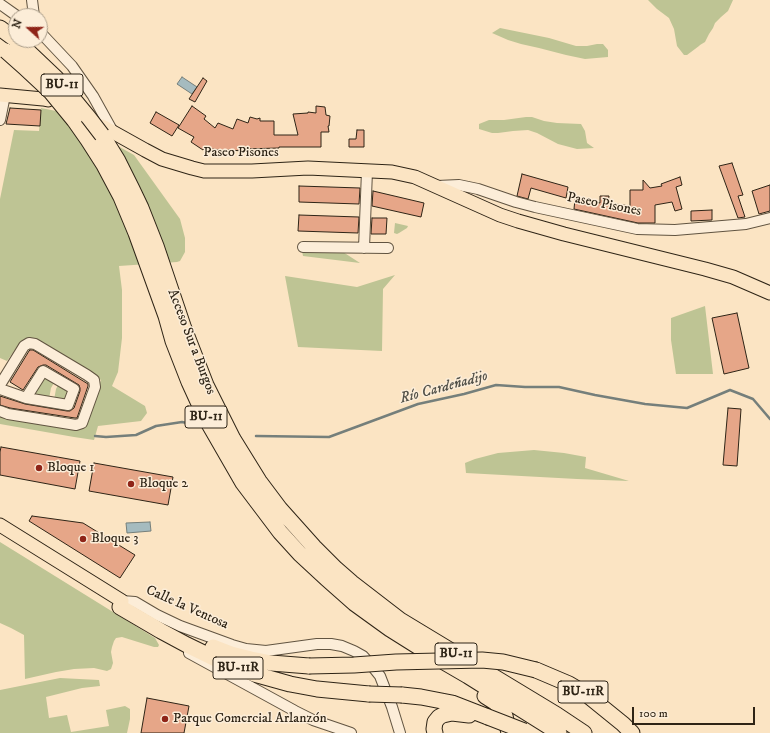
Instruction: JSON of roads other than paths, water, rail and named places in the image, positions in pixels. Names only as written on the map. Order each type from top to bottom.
[{"type":"highway","name":"Acceso Sur a Burgos","points":[[24,48],[56,78],[89,118],[106,131],[118,161],[150,229],[198,367],[233,439],[259,481],[280,509],[314,546],[330,577],[352,583],[400,620],[557,715],[584,733]]},
{"type":"highway","name":"Acceso Sur a Burgos","points":[[3,49],[51,92],[74,120],[104,165],[121,197],[134,227],[166,316],[173,341],[205,417],[243,483],[280,532],[300,554],[330,577],[354,602],[390,629],[559,733]]},
{"type":"highway","points":[[330,577],[346,603],[359,616],[402,646],[496,703],[505,716],[520,732]]},
{"type":"highway","name":"BU-11R","points":[[121,604],[205,644],[231,654],[271,663],[309,666],[482,660],[503,662],[536,670],[568,684],[586,694],[624,724],[632,733]]},
{"type":"highway","name":"BU-11R","points":[[121,604],[161,631],[194,649],[226,664],[254,674],[317,690],[402,695],[452,703],[488,717],[520,732]]},
{"type":"highway","points":[[435,733],[435,722],[443,715],[452,713],[488,717]]},
{"type":"main road","points":[[2,95],[23,96],[48,100]]},
{"type":"main road","name":"Paseo Pisones","points":[[106,131],[162,159],[204,171],[252,171],[308,168],[366,171],[398,174],[415,178],[518,221],[705,269],[733,278],[770,293]]},
{"type":"main road","name":"Calle la Ventosa","points":[[0,525],[121,604]]},
{"type":"main road","name":"Calle la Ventosa","points":[[0,534],[121,604]]},
{"type":"street","points":[[48,40],[72,66],[96,101],[106,131]]},
{"type":"street","points":[[0,120],[2,95]]},
{"type":"street","points":[[364,248],[366,171]]},
{"type":"street","name":"Paseo Pisones","points":[[435,186],[459,185],[478,189],[535,207],[637,229],[674,230],[746,224],[770,218]]},
{"type":"street","points":[[303,247],[388,248]]},
{"type":"street","points":[[0,385],[24,346],[29,343],[35,344],[87,375],[94,380],[95,387],[82,423],[76,425],[8,414],[0,411]]},
{"type":"street","points":[[0,389],[26,398],[68,405],[74,389],[43,371],[26,398]]},
{"type":"street","name":"Calle la Ventosa","points":[[350,733],[313,720],[286,707],[176,646],[128,617],[121,604],[135,602],[180,626],[246,649],[266,651],[317,644],[332,644],[354,651],[363,656],[380,676],[400,733]]},
{"type":"water","points":[[182,77],[197,87],[192,94],[177,84]]},
{"type":"water","points":[[150,522],[151,531],[127,533],[126,523]]},
{"type":"waterway","name":"Río Cardeñadijo","points":[[256,436],[329,437],[418,404],[496,385],[559,387],[645,404],[687,408],[730,390],[753,399],[770,419]]},
{"type":"waterway","name":"Río Cardeñadijo","points":[[95,436],[106,437],[136,435],[156,426],[182,422],[196,425]]},
{"type":"place","name":"Bloque 1","points":[[39,468]]},
{"type":"place","name":"Bloque 2","points":[[131,484]]},
{"type":"place","name":"Bloque 3","points":[[83,539]]},
{"type":"place","name":"Parque Comercial Arlanzón","points":[[165,719]]}]
